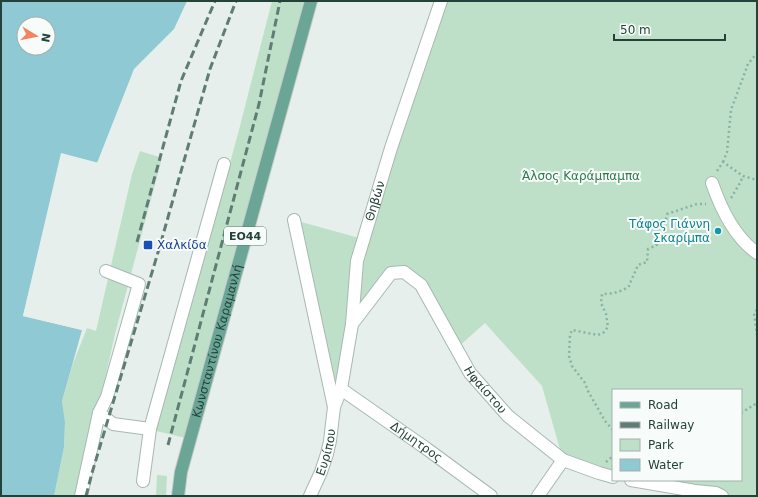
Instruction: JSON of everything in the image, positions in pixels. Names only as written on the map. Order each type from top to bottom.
[{"type":"main road","name":"Κωνσταντίνου Καραμανλή","points":[[178,496],[181,472],[311,1]]},
{"type":"street","name":"Θηβών","points":[[334,407],[341,389],[352,324],[357,261],[391,148],[441,1]]},
{"type":"street","points":[[143,481],[150,429],[224,164]]},
{"type":"street","points":[[712,183],[720,205],[729,222],[750,248],[757,253]]},
{"type":"street","points":[[294,220],[334,407]]},
{"type":"street","points":[[81,496],[99,413],[107,397],[139,284],[106,271]]},
{"type":"street","name":"Ηφαίστου","points":[[352,324],[391,273],[404,272],[421,285],[470,373],[508,416],[563,460],[612,477]]},
{"type":"street","name":"Δήμητρος","points":[[341,389],[491,496]]},
{"type":"street","name":"Ευρίπου","points":[[310,496],[327,454],[334,407]]},
{"type":"street","points":[[99,413],[113,424],[150,429]]},
{"type":"street","points":[[538,496],[563,460]]},
{"type":"street","points":[[637,481],[716,493],[722,496]]},
{"type":"path","points":[[723,162],[727,152],[731,110],[748,64],[757,52]]},
{"type":"path","points":[[728,166],[743,176],[757,180]]},
{"type":"path","points":[[733,198],[743,176]]},
{"type":"path","points":[[612,429],[605,421],[585,383],[572,366],[570,356],[570,335],[572,330],[598,335],[603,333],[608,327],[606,314],[601,303],[602,294],[625,290],[630,285],[630,281],[638,265],[646,262],[648,249],[660,243],[664,238],[666,232],[665,227],[667,214],[697,204],[720,205]]},
{"type":"path","points":[[757,310],[754,313],[757,335]]},
{"type":"path","points":[[742,412],[757,403]]},
{"type":"green space","points":[[272,1],[311,1],[190,439],[156,431],[239,130]]},
{"type":"green space","name":"Άλσος Καράμπαμπα","points":[[440,1],[757,1],[757,496],[694,496],[635,481],[742,481],[742,389],[612,389],[612,477],[563,460],[542,386],[485,323],[457,348],[421,285],[391,273],[352,324],[334,407],[294,220],[363,239]]},
{"type":"green space","points":[[140,151],[162,158],[115,334],[79,496],[54,496],[64,447],[65,422],[62,401],[72,366],[87,328],[96,331],[132,174]]},
{"type":"green space","points":[[157,475],[167,476],[166,496],[156,496]]},
{"type":"water","points":[[1,1],[187,1],[174,29],[134,69],[97,163],[62,154],[23,316],[82,330],[62,401],[65,422],[64,447],[54,496],[1,496]]},
{"type":"pier","points":[[61,153],[99,163],[97,164],[63,156],[25,315],[83,328],[82,330],[23,316]]},
{"type":"railway","points":[[137,242],[181,81],[215,1]]},
{"type":"railway","points":[[86,496],[159,249],[210,69],[236,1]]},
{"type":"railway","points":[[168,445],[259,104],[280,1]]},
{"type":"place","name":"Τάφος Γιάννη Σκαρίμπα","points":[[718,231]]},
{"type":"place","name":"Χαλκίδα","points":[[148,245]]}]
